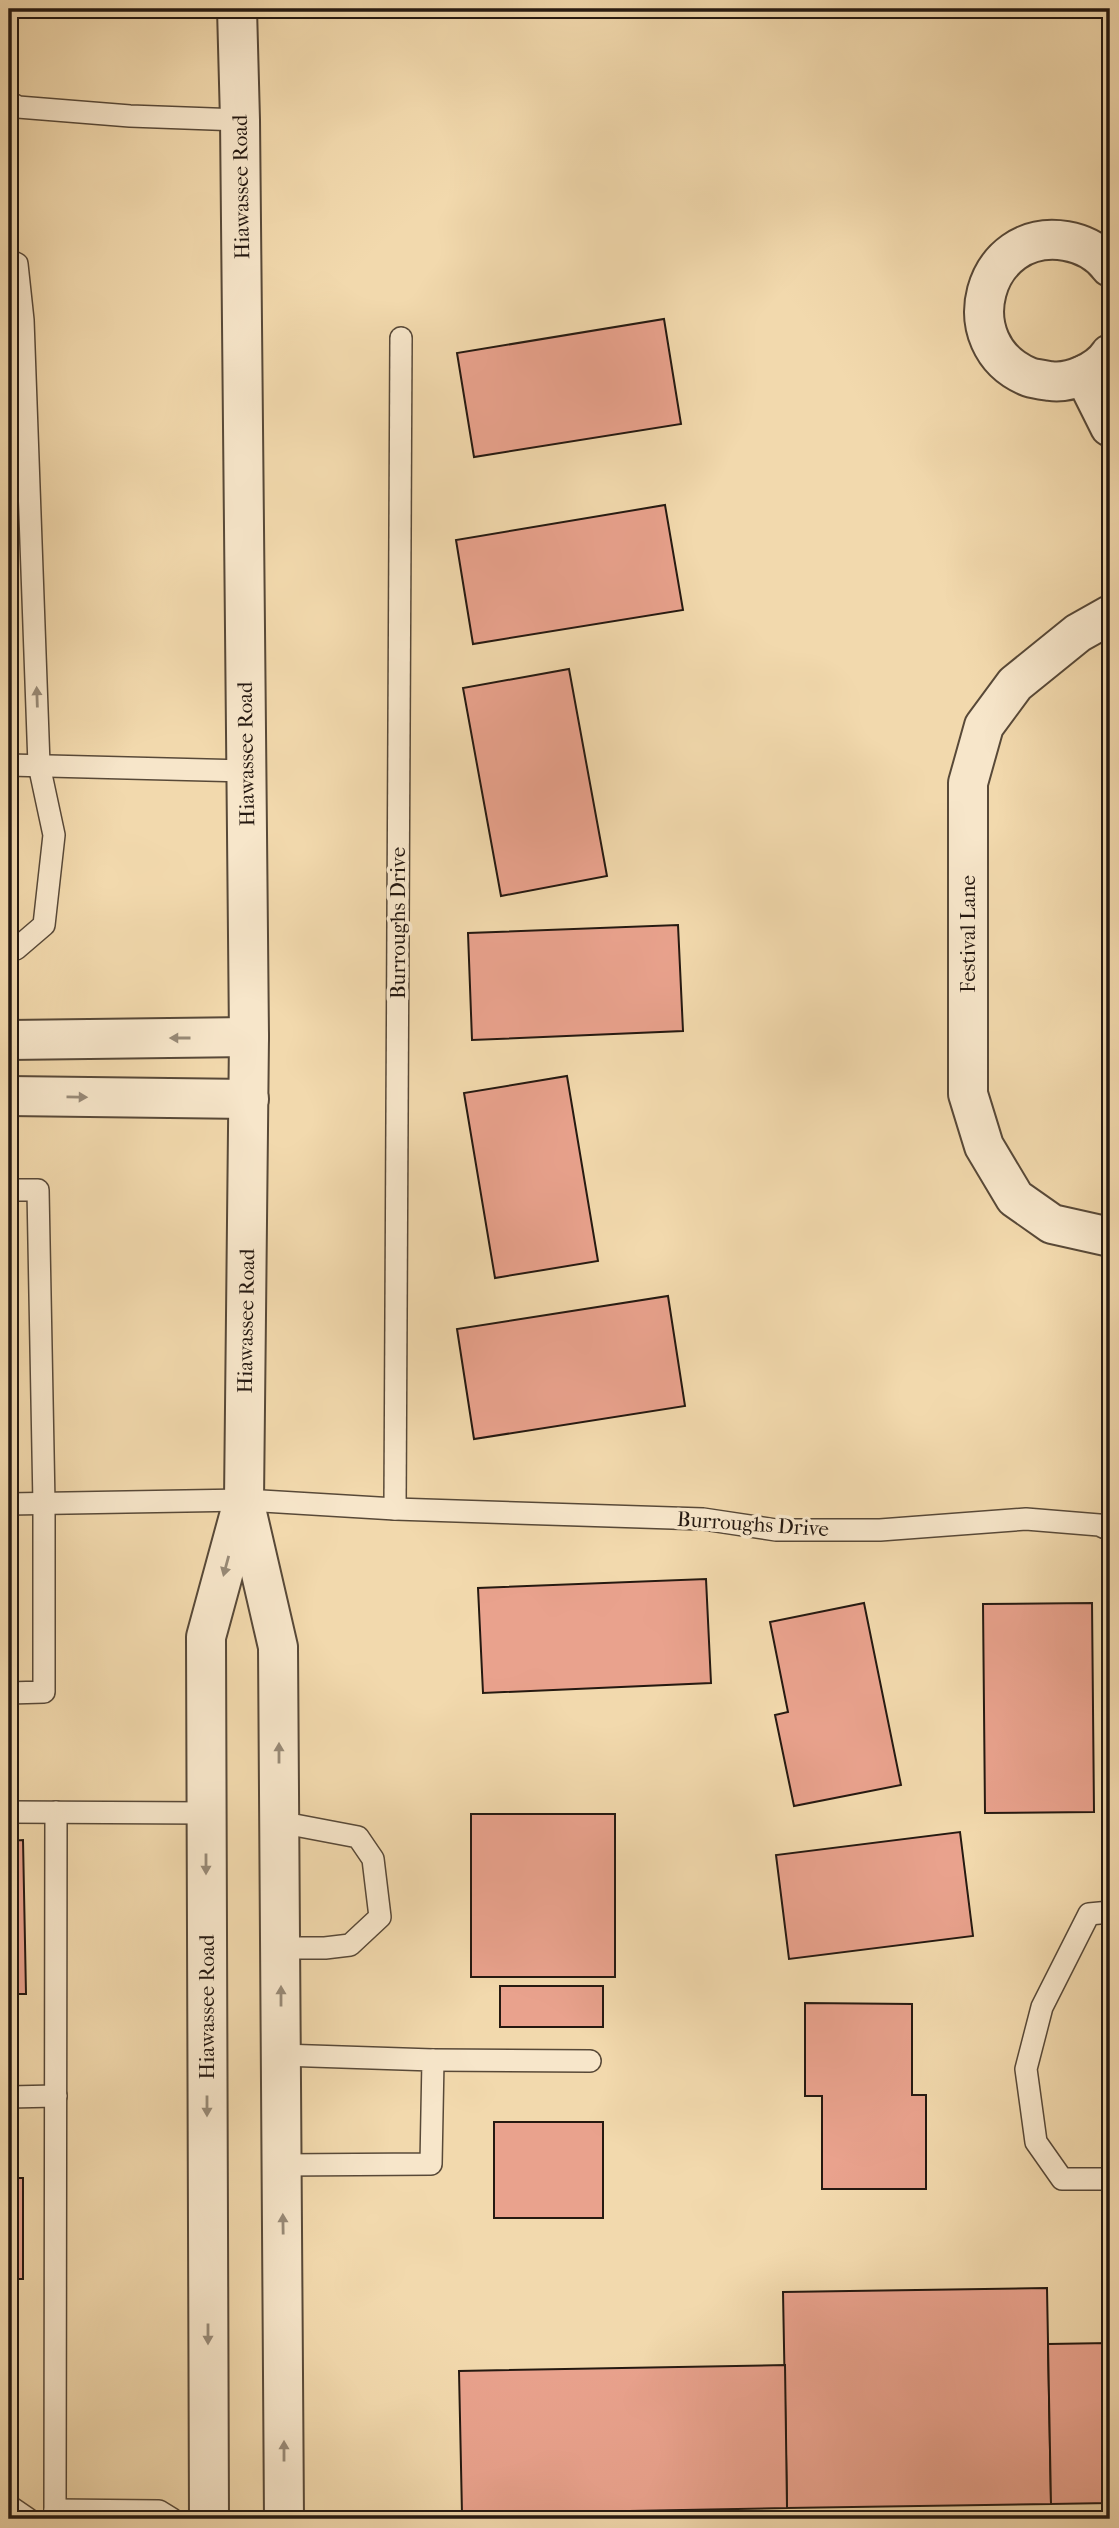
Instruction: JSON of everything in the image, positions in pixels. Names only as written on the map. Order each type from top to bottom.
[{"type":"street","name":"Hiawassee Road","points":[[237,9],[249,1037],[244,1500],[278,1647],[284,2519]]},
{"type":"street","points":[[1110,267],[1104,258],[1080,244],[1052,239],[1025,245],[1002,261],[987,285],[983,313],[989,339],[1005,362],[1029,377],[1056,382],[1097,365],[1110,427]]},
{"type":"street","name":"Festival Lane","points":[[1110,615],[1078,633],[1015,684],[984,726],[968,783],[968,1094],[984,1146],[1015,1198],[1052,1224],[1110,1237]]},
{"type":"street","points":[[9,1040],[249,1037]]},
{"type":"street","points":[[9,1096],[249,1099]]},
{"type":"street","name":"Hiawassee Road","points":[[209,2519],[206,1637],[244,1500]]},
{"type":"lane","points":[[9,102],[18,107],[118,115],[240,120]]},
{"type":"lane","points":[[9,260],[17,264],[23,320],[39,765],[54,835],[44,925],[16,949],[9,949]]},
{"type":"lane","name":"Burroughs Drive","points":[[395,1509],[401,338]]},
{"type":"lane","points":[[9,765],[246,771]]},
{"type":"lane","points":[[9,1190],[38,1190],[44,1504],[44,1692],[9,1693]]},
{"type":"lane","name":"Burroughs Drive","points":[[9,1504],[244,1500],[395,1509],[703,1519],[776,1530],[880,1530],[1026,1519],[1099,1525],[1110,1530]]},
{"type":"lane","points":[[9,1812],[206,1813]]},
{"type":"lane","points":[[56,1812],[55,2515],[159,2511],[172,2519]]},
{"type":"lane","points":[[279,1822],[358,1838],[373,1860],[380,1917],[350,1945],[280,1948]]},
{"type":"lane","points":[[1110,1912],[1089,1914],[1042,2007],[1026,2069],[1036,2142],[1062,2179],[1110,2179]]},
{"type":"lane","points":[[281,2055],[590,2061]]},
{"type":"lane","points":[[282,2165],[431,2164],[433,2060]]},
{"type":"lane","points":[[9,2097],[56,2096]]},
{"type":"lane","points":[[9,2506],[27,2519]]},
{"type":"building","points":[[664,319],[681,424],[474,457],[457,353]]},
{"type":"building","points":[[665,505],[683,610],[473,644],[456,540]]},
{"type":"building","points":[[569,669],[607,876],[501,896],[463,688]]},
{"type":"building","points":[[678,925],[683,1031],[472,1040],[468,933]]},
{"type":"building","points":[[567,1076],[598,1261],[495,1278],[464,1093]]},
{"type":"building","points":[[668,1296],[685,1406],[474,1439],[457,1329]]},
{"type":"building","points":[[706,1579],[711,1683],[483,1693],[478,1588]]},
{"type":"building","points":[[864,1603],[901,1785],[794,1806],[775,1715],[788,1712],[770,1622]]},
{"type":"building","points":[[1092,1603],[1094,1812],[985,1813],[983,1604]]},
{"type":"building","points":[[471,1814],[615,1814],[615,1977],[471,1977]]},
{"type":"building","points":[[960,1832],[973,1936],[789,1959],[776,1855]]},
{"type":"building","points":[[23,1840],[26,1994],[9,1994],[9,1841]]},
{"type":"building","points":[[500,1986],[603,1986],[603,2027],[500,2027]]},
{"type":"building","points":[[805,2003],[912,2004],[912,2095],[926,2095],[926,2189],[822,2189],[822,2096],[805,2096]]},
{"type":"building","points":[[494,2122],[603,2122],[603,2218],[494,2218]]},
{"type":"building","points":[[9,2178],[23,2178],[23,2279],[9,2279]]},
{"type":"building","points":[[1047,2288],[1051,2504],[787,2508],[783,2292]]},
{"type":"building","points":[[1110,2343],[1110,2503],[1051,2504],[1048,2344]]},
{"type":"building","points":[[785,2365],[787,2508],[462,2514],[459,2371]]}]
